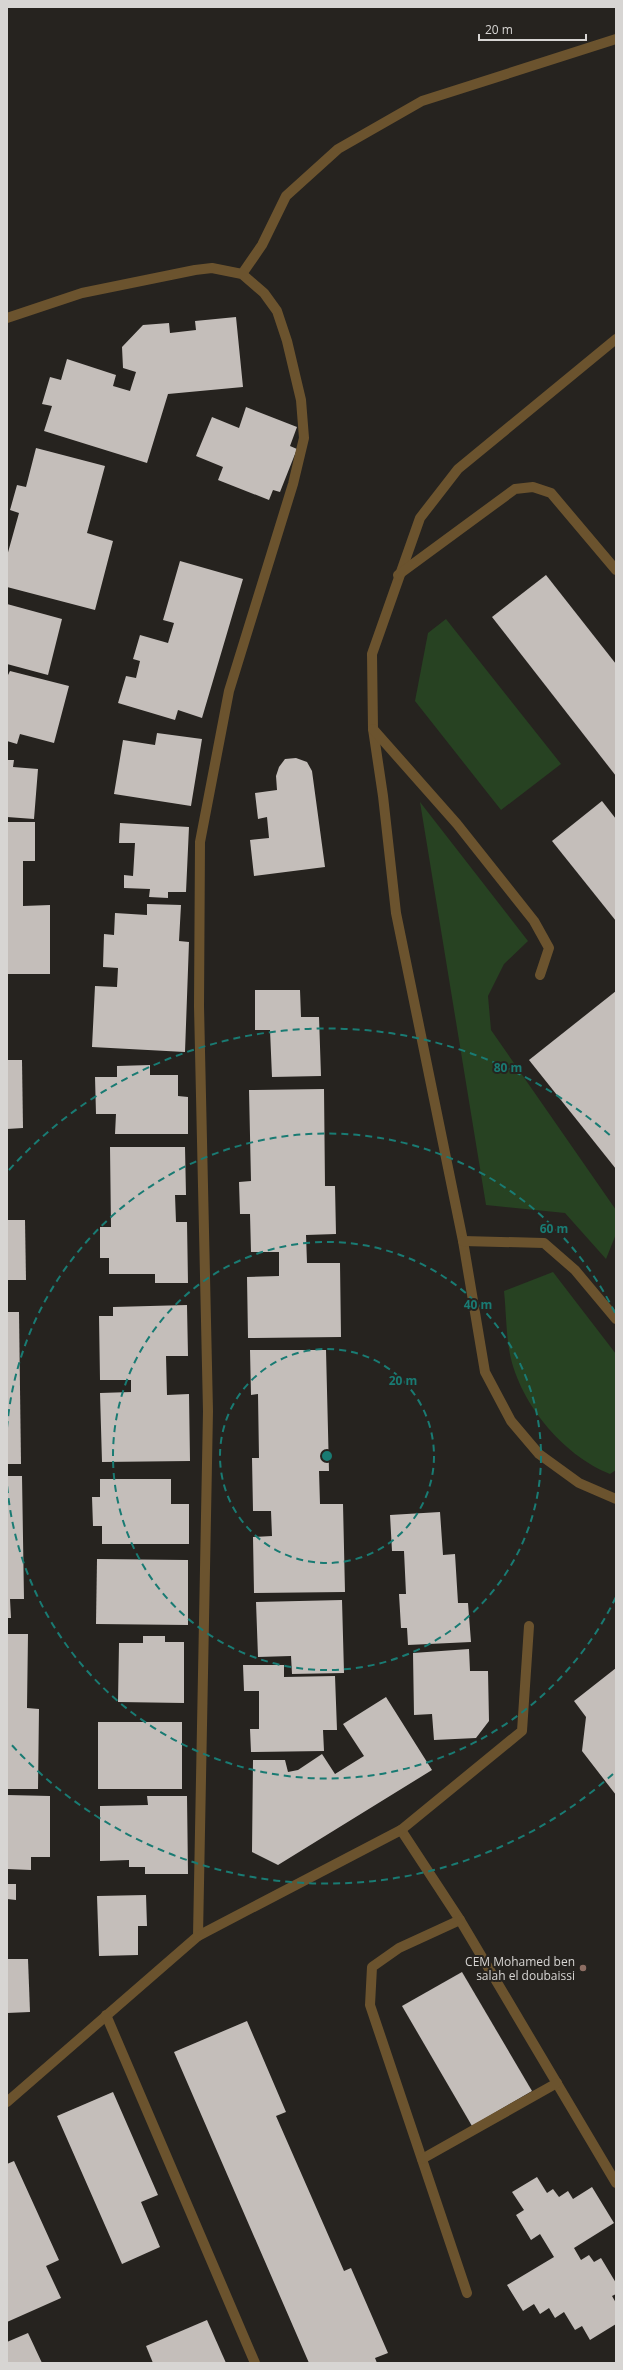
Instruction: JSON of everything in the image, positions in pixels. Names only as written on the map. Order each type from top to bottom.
[{"type":"street","points":[[242,274],[262,245],[286,196],[338,149],[422,101],[616,39]]},
{"type":"street","points":[[7,318],[82,293],[195,270],[212,268],[242,274],[264,293],[277,311],[287,341],[301,400],[304,438],[293,484],[228,691],[200,842],[199,1006],[208,1411],[198,1936]]},
{"type":"street","points":[[616,339],[458,469],[420,518],[398,575],[372,654],[373,729],[396,913],[463,1241],[485,1372],[511,1421],[539,1454],[558,1470],[579,1484],[616,1499]]},
{"type":"street","points":[[398,575],[515,490],[533,487],[551,493],[616,570]]},
{"type":"street","points":[[373,729],[457,824],[534,921],[549,948],[540,976]]},
{"type":"street","points":[[463,1241],[544,1243],[575,1270],[616,1319]]},
{"type":"street","points":[[7,2102],[198,1936],[401,1830],[522,1731],[529,1626]]},
{"type":"street","points":[[401,1830],[460,1920],[616,2182]]},
{"type":"street","points":[[460,1920],[399,1948],[372,1967],[370,2005],[467,2293]]},
{"type":"street","points":[[106,2015],[255,2363]]},
{"type":"street","points":[[422,2159],[556,2083]]},
{"type":"green space","points":[[446,619],[561,764],[501,810],[415,701],[428,633]]},
{"type":"green space","points":[[420,802],[528,941],[504,964],[488,996],[491,1030],[616,1210],[616,1234],[606,1259],[565,1213],[486,1205]]},
{"type":"green space","points":[[553,1272],[616,1354],[616,1470],[610,1474],[575,1454],[544,1424],[521,1387],[514,1368],[508,1342],[504,1291]]},
{"type":"building","points":[[236,317],[243,387],[168,394],[147,463],[44,431],[52,406],[42,404],[50,377],[61,380],[67,359],[116,375],[113,386],[130,391],[136,372],[123,368],[122,347],[143,325],[169,323],[170,333],[196,330],[195,321]]},
{"type":"building","points":[[246,407],[297,427],[290,446],[297,449],[280,492],[273,490],[269,500],[218,480],[223,467],[196,456],[212,417],[239,428]]},
{"type":"building","points":[[36,448],[105,466],[87,533],[113,541],[95,610],[7,587],[7,556],[19,513],[10,510],[17,485],[26,487]]},
{"type":"building","points":[[180,561],[243,579],[202,718],[178,710],[175,720],[118,703],[126,676],[136,678],[140,661],[133,659],[140,635],[168,643],[174,623],[163,620]]},
{"type":"building","points":[[546,575],[616,664],[616,776],[492,617]]},
{"type":"building","points":[[7,604],[62,619],[48,675],[7,664]]},
{"type":"building","points":[[10,671],[69,686],[54,743],[20,734],[17,744],[7,741],[7,677]]},
{"type":"building","points":[[157,733],[202,739],[191,806],[114,794],[123,740],[155,745]]},
{"type":"building","points":[[296,758],[307,762],[312,771],[325,867],[254,876],[250,840],[269,838],[267,817],[258,819],[255,793],[277,790],[276,776],[279,767],[285,759]]},
{"type":"building","points":[[7,760],[14,760],[13,767],[38,769],[34,819],[7,817]]},
{"type":"building","points":[[602,801],[616,819],[616,921],[552,841]]},
{"type":"building","points":[[7,822],[35,822],[35,861],[23,861],[23,906],[50,905],[50,974],[7,974]]},
{"type":"building","points":[[120,823],[189,827],[186,892],[168,892],[168,898],[149,897],[150,889],[124,888],[124,875],[133,876],[135,843],[119,843]]},
{"type":"building","points":[[147,904],[181,905],[179,941],[189,942],[185,1052],[92,1047],[95,986],[117,987],[118,968],[103,967],[104,934],[114,935],[115,913],[147,915]]},
{"type":"building","points":[[255,990],[300,990],[301,1017],[319,1017],[321,1076],[272,1077],[270,1030],[255,1030]]},
{"type":"building","points":[[616,991],[616,1169],[529,1060]]},
{"type":"building","points":[[7,1060],[22,1060],[23,1128],[7,1129]]},
{"type":"building","points":[[150,1065],[150,1075],[178,1075],[178,1096],[188,1097],[188,1134],[115,1134],[116,1114],[96,1114],[95,1077],[117,1077],[117,1066]]},
{"type":"building","points":[[324,1089],[325,1186],[335,1186],[336,1234],[306,1235],[307,1263],[340,1263],[341,1337],[248,1338],[247,1277],[279,1276],[279,1252],[251,1252],[250,1214],[240,1214],[239,1182],[251,1181],[249,1090]]},
{"type":"building","points":[[110,1147],[185,1147],[186,1195],[175,1195],[176,1222],[187,1222],[188,1283],[155,1283],[155,1274],[109,1274],[109,1258],[100,1258],[100,1227],[111,1227]]},
{"type":"building","points":[[7,1220],[25,1220],[26,1280],[7,1280]]},
{"type":"building","points":[[187,1305],[188,1356],[166,1356],[167,1395],[189,1394],[190,1461],[102,1462],[100,1393],[131,1392],[131,1380],[100,1380],[99,1316],[113,1316],[113,1307]]},
{"type":"building","points":[[7,1312],[19,1312],[21,1464],[7,1464]]},
{"type":"building","points":[[250,1350],[326,1350],[329,1471],[319,1471],[320,1504],[343,1504],[345,1592],[254,1593],[253,1537],[272,1536],[271,1511],[253,1511],[252,1458],[259,1458],[258,1394],[251,1395]]},
{"type":"building","points":[[7,1476],[22,1476],[24,1599],[10,1599],[11,1618],[7,1618]]},
{"type":"building","points":[[100,1479],[171,1479],[171,1504],[189,1504],[189,1544],[102,1544],[102,1526],[93,1526],[92,1497],[100,1497]]},
{"type":"building","points":[[440,1512],[443,1555],[455,1554],[458,1603],[468,1603],[471,1642],[408,1645],[407,1628],[401,1628],[399,1594],[406,1594],[404,1551],[392,1551],[390,1515]]},
{"type":"building","points":[[97,1559],[188,1560],[188,1625],[96,1624]]},
{"type":"building","points":[[342,1600],[344,1673],[292,1674],[291,1656],[258,1657],[256,1602]]},
{"type":"building","points":[[7,1634],[28,1634],[27,1708],[39,1709],[38,1789],[7,1789]]},
{"type":"building","points":[[143,1636],[165,1636],[165,1642],[184,1642],[184,1703],[118,1702],[119,1643],[143,1643]]},
{"type":"building","points":[[469,1649],[470,1671],[488,1671],[489,1721],[476,1738],[434,1740],[432,1714],[414,1715],[413,1653]]},
{"type":"building","points":[[243,1665],[284,1665],[284,1677],[335,1676],[337,1730],[323,1730],[324,1751],[251,1752],[250,1729],[259,1729],[259,1691],[244,1691]]},
{"type":"building","points":[[616,1668],[616,1795],[582,1751],[586,1717],[574,1701]]},
{"type":"building","points":[[386,1697],[432,1770],[278,1865],[252,1852],[253,1760],[285,1760],[288,1772],[298,1770],[322,1754],[335,1774],[364,1756],[343,1724]]},
{"type":"building","points":[[98,1722],[182,1722],[182,1789],[98,1789]]},
{"type":"building","points":[[7,1795],[50,1796],[50,1857],[31,1857],[31,1870],[7,1869]]},
{"type":"building","points":[[147,1796],[187,1796],[188,1874],[145,1874],[145,1867],[129,1867],[129,1860],[100,1861],[100,1806],[148,1805]]},
{"type":"building","points":[[7,1884],[16,1884],[16,1900],[7,1899]]},
{"type":"building","points":[[146,1895],[147,1926],[138,1926],[138,1955],[99,1956],[97,1896]]},
{"type":"building","points":[[7,1959],[28,1959],[30,2012],[7,2013]]},
{"type":"building","points":[[462,1972],[532,2091],[472,2126],[402,2006]]},
{"type":"building","points":[[247,2021],[286,2112],[276,2116],[344,2271],[351,2268],[388,2353],[375,2358],[377,2363],[309,2363],[174,2052]]},
{"type":"building","points":[[113,2092],[158,2195],[141,2202],[160,2247],[122,2264],[57,2116]]},
{"type":"building","points":[[14,2161],[59,2260],[46,2266],[61,2298],[7,2322],[7,2164]]},
{"type":"building","points":[[537,2177],[547,2193],[553,2189],[559,2197],[568,2191],[573,2199],[592,2187],[614,2223],[574,2248],[581,2260],[589,2255],[594,2262],[601,2258],[616,2283],[616,2294],[612,2296],[616,2303],[616,2324],[590,2340],[582,2326],[575,2330],[564,2312],[555,2318],[549,2308],[540,2314],[534,2304],[523,2311],[507,2285],[554,2257],[540,2234],[531,2240],[516,2215],[524,2210],[512,2192]]},
{"type":"building","points":[[207,2320],[226,2363],[153,2363],[146,2346]]},
{"type":"building","points":[[28,2333],[42,2363],[7,2363],[7,2342]]},
{"type":"place","name":"CEM Mohamed ben salah el doubaissi","points":[[583,1968]]}]
